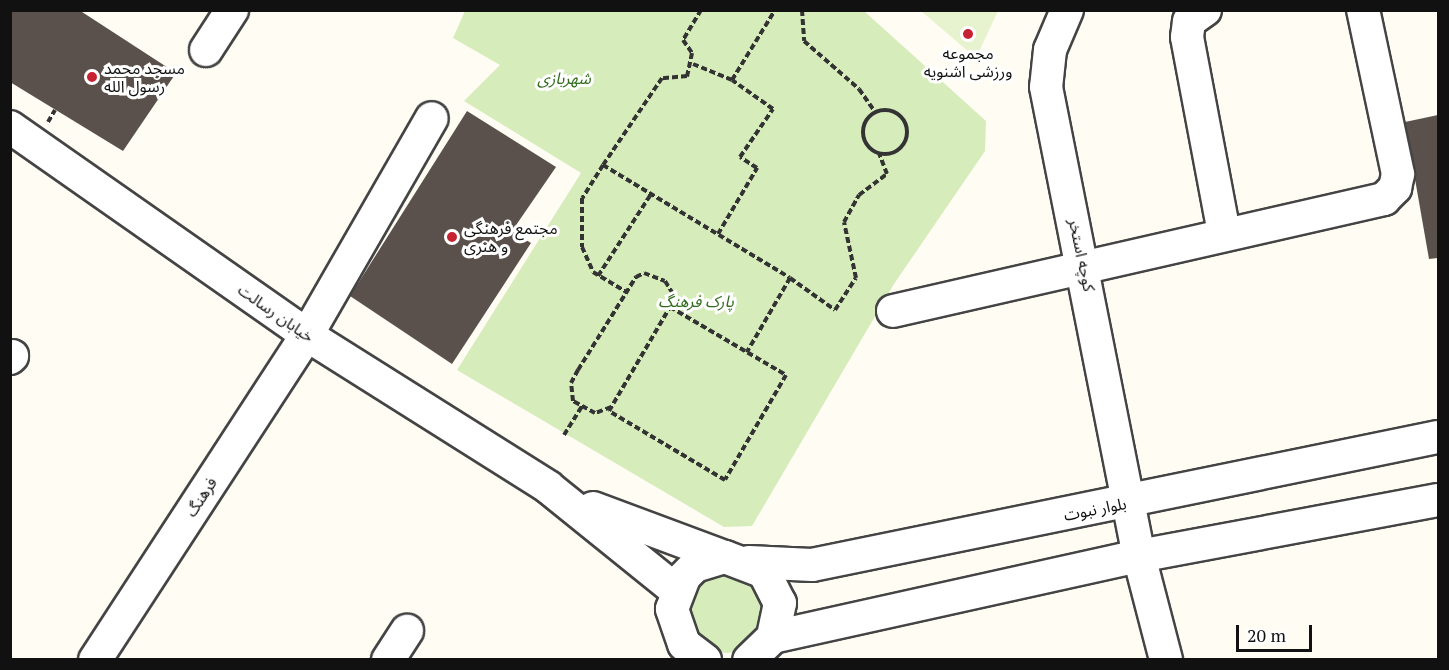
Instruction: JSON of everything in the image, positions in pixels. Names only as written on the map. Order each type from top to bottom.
[{"type":"street","points":[[206,50],[232,10]]},
{"type":"street","name":"کوچه استخر","points":[[1067,10],[1050,50],[1046,87],[1084,263],[1139,556],[1166,660]]},
{"type":"street","points":[[1205,10],[1189,21],[1187,37],[1224,233]]},
{"type":"street","points":[[893,310],[1084,263],[1384,199],[1395,188],[1398,174],[1363,10]]},
{"type":"street","name":"فرهنگ","points":[[95,660],[307,335],[432,118]]},
{"type":"street","name":"خیابان رسالت","points":[[10,127],[307,335],[548,487]]},
{"type":"street","name":"بلوار نبوت","points":[[737,559],[812,565],[1438,437]]},
{"type":"street","points":[[548,487],[640,529],[737,559],[764,572],[780,603],[773,637]]},
{"type":"street","points":[[548,487],[676,591]]},
{"type":"street","points":[[749,660],[773,637],[1139,556],[1438,500]]},
{"type":"street","points":[[705,660],[684,644],[675,627],[676,591],[695,566],[737,559]]},
{"type":"street","points":[[388,660],[407,631]]},
{"type":"path","points":[[693,64],[689,44],[683,40],[701,10]]},
{"type":"path","points":[[732,80],[775,10]]},
{"type":"path","points":[[802,10],[804,41],[859,89],[875,112]]},
{"type":"path","points":[[693,64],[732,80],[774,109],[740,157],[757,168],[718,234]]},
{"type":"path","points":[[626,292],[598,276],[582,247],[579,218],[582,198],[662,78],[679,79],[693,64]]},
{"type":"path","points":[[603,165],[790,278],[835,310],[856,278],[844,222],[859,195],[887,174],[879,153],[864,138],[864,123],[875,112],[895,112],[906,128],[900,147],[879,153]]},
{"type":"path","points":[[598,276],[651,194]]},
{"type":"path","points":[[611,407],[595,412],[573,401],[571,383],[636,277],[654,275],[670,287],[670,307],[609,411],[725,480],[786,375],[670,307]]},
{"type":"path","points":[[747,352],[790,278]]},
{"type":"path","points":[[564,435],[582,406]]},
{"type":"green space","name":"پارک فرهنگ","points":[[465,11],[864,11],[986,121],[985,151],[894,284],[752,526],[724,527],[457,370],[581,173],[464,101],[500,65],[453,38]]},
{"type":"green space","name":"مجموعه ورزشی اشنویه","points":[[921,11],[998,11],[976,58]]},
{"type":"green space","points":[[727,575],[742,578],[754,587],[763,599],[766,614],[763,629],[754,641],[742,650],[727,653],[712,650],[700,641],[691,629],[688,614],[691,599],[700,587],[712,578]]},
{"type":"building","name":"مسجد محمد رسول الله","points":[[10,10],[79,10],[176,73],[123,151],[10,82]]},
{"type":"building","name":"مجتمع فرهنگی و هنری","points":[[467,111],[556,167],[512,231],[531,243],[452,364],[350,296]]},
{"type":"building","points":[[1438,115],[1438,258],[1429,259],[1405,122]]},
{"type":"place","name":"مجموعه ورزشی اشنویه","points":[[968,34]]},
{"type":"place","name":"مسجد محمد رسول الله","points":[[92,77]]},
{"type":"place","name":"مجتمع فرهنگی و هنری","points":[[452,237]]},
{"type":"park label","name":"شهربازی","points":[[564,78]]}]
